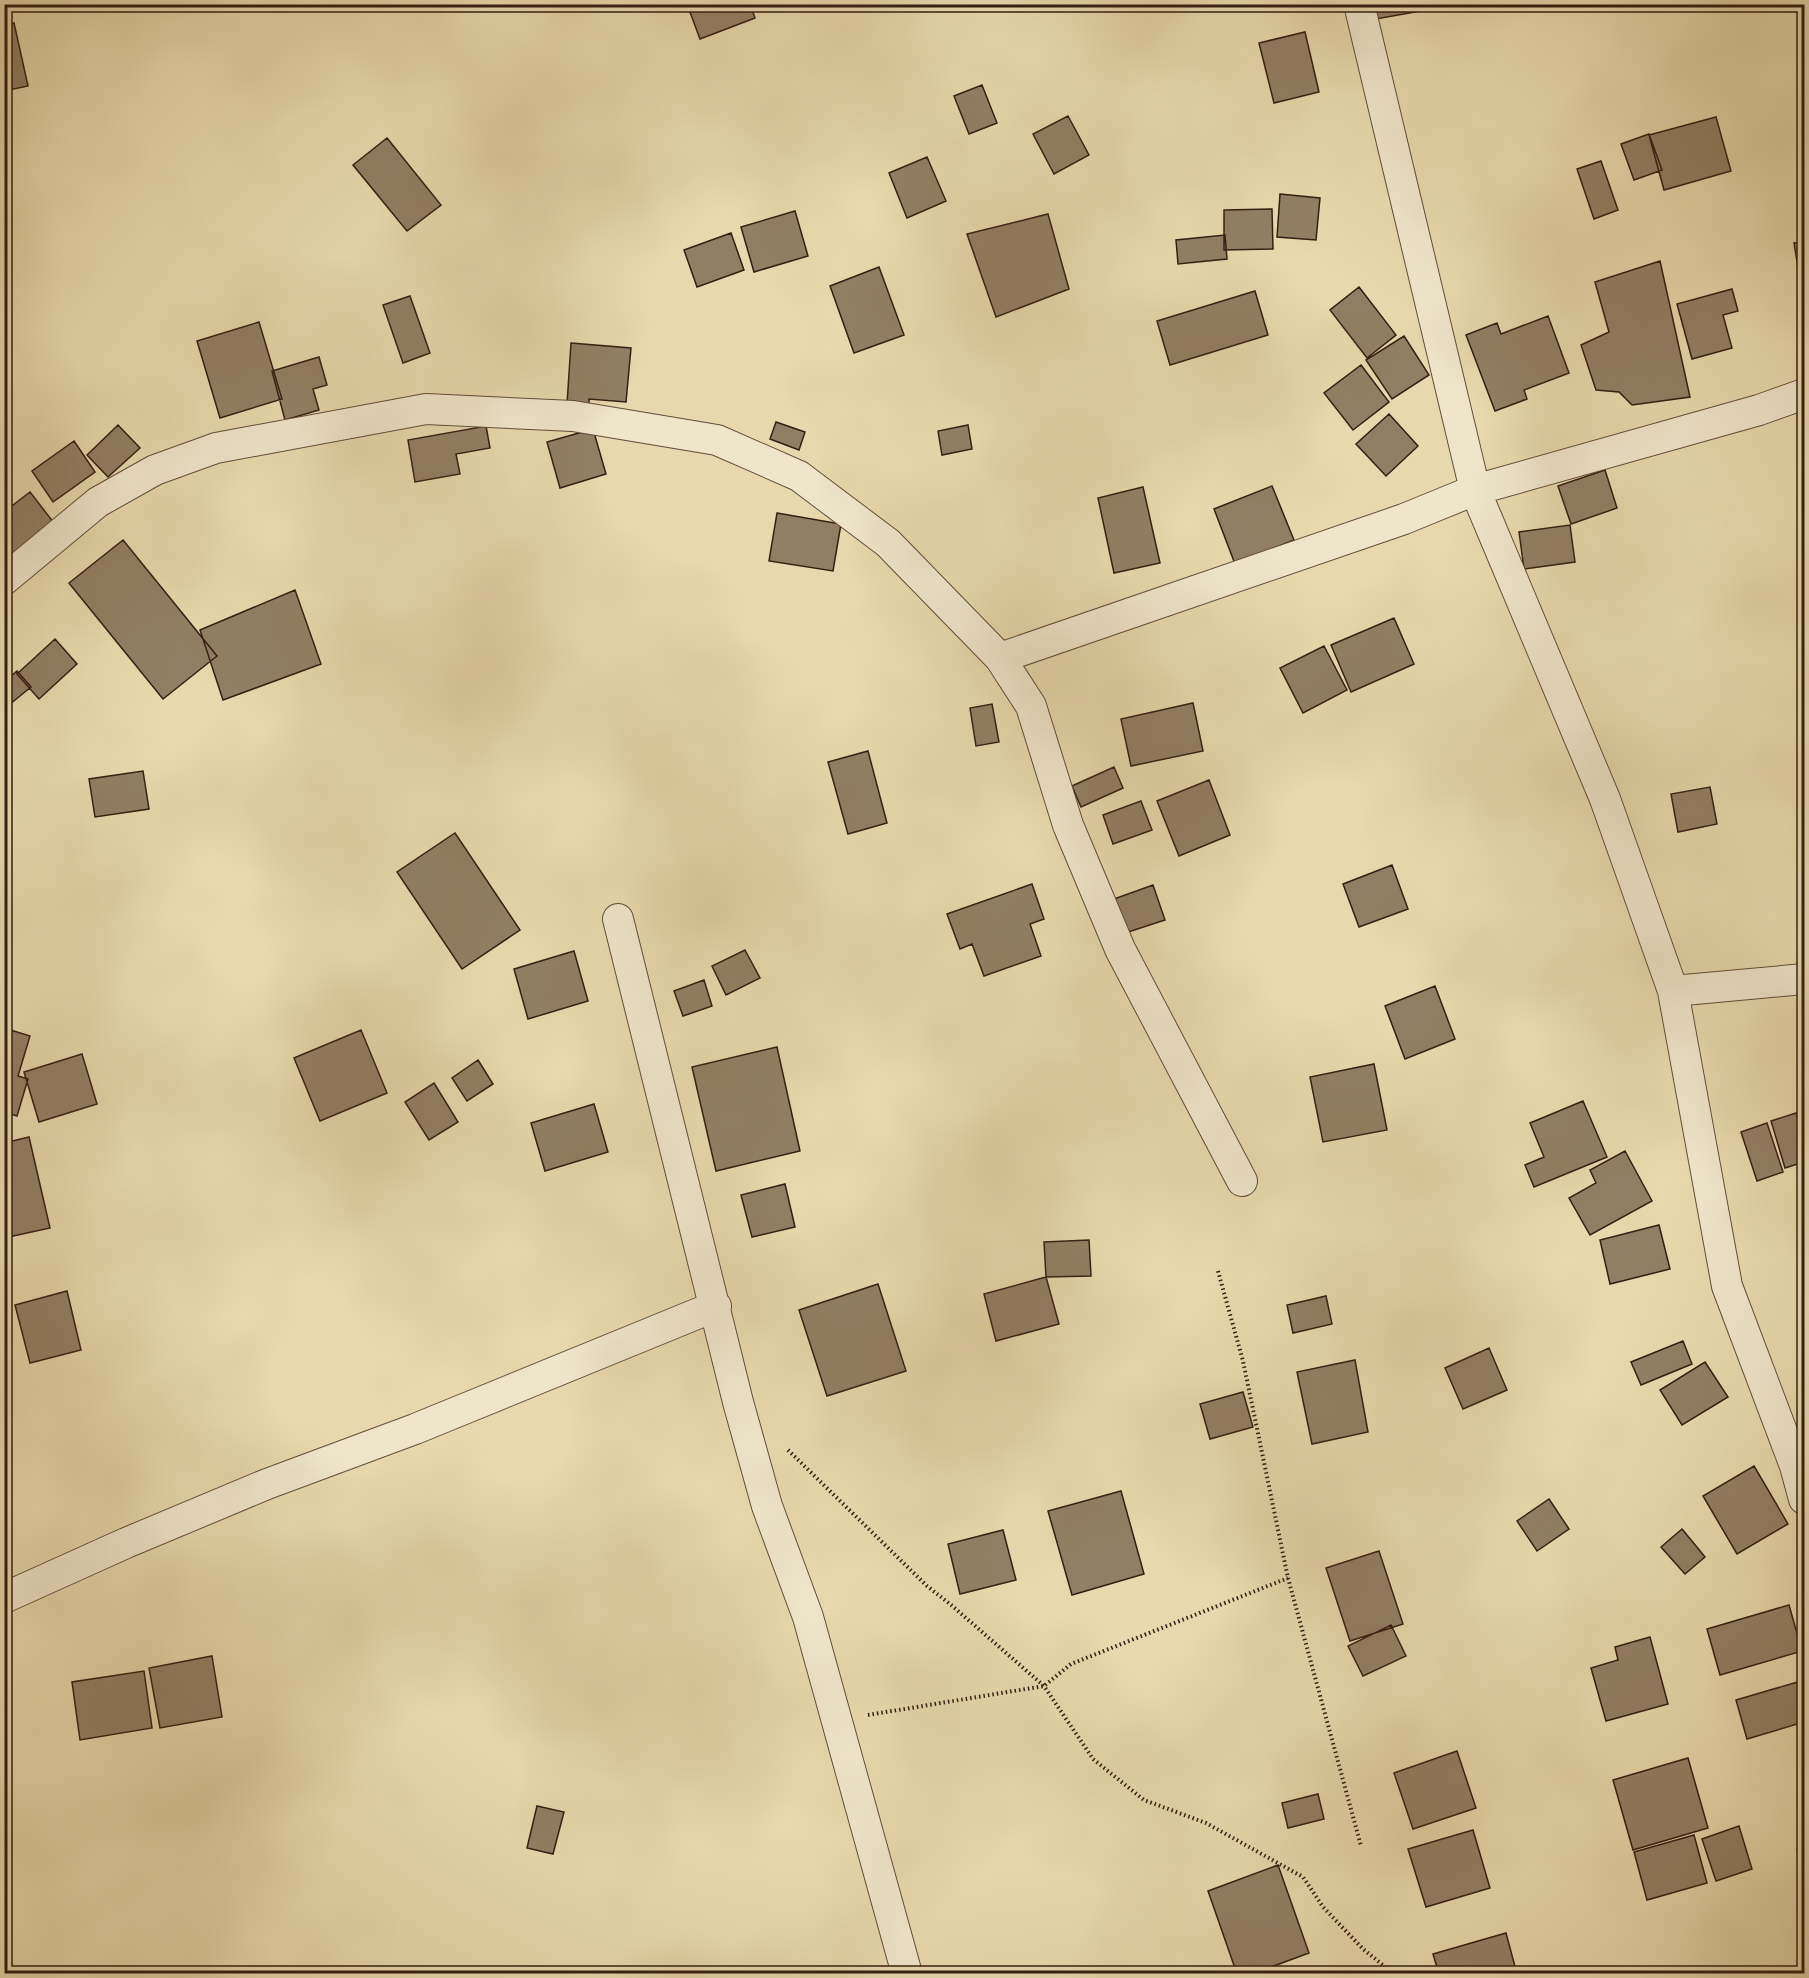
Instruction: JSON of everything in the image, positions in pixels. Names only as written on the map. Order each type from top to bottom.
[{"type":"street","points":[[1359,4],[1475,490],[1605,799],[1674,991],[1728,1286],[1804,1499]]},
{"type":"street","points":[[1000,658],[1404,519],[1475,490],[1759,410],[1804,394]]},
{"type":"street","points":[[4,580],[98,502],[155,470],[216,448],[426,409],[573,416],[717,440],[800,476],[888,543],[1000,658],[1030,706],[1068,825],[1120,949],[1242,1181]]},
{"type":"street","points":[[618,920],[716,1306],[738,1402],[767,1506],[808,1617],[907,1974]]},
{"type":"street","points":[[1674,991],[1804,979]]},
{"type":"street","points":[[4,1598],[126,1543],[267,1484],[415,1429],[716,1306]]},
{"type":"path","points":[[1218,1271],[1243,1361],[1288,1578],[1361,1845]]},
{"type":"path","points":[[781,1444],[927,1586],[1044,1686],[1093,1759],[1144,1800],[1206,1823],[1303,1877],[1323,1907],[1363,1949],[1394,1974]]},
{"type":"path","points":[[837,1721],[1044,1686],[1071,1664],[1288,1578]]},
{"type":"building","points":[[687,4],[750,4],[755,18],[700,39]]},
{"type":"building","points":[[1374,4],[1426,4],[1427,10],[1376,19]]},
{"type":"building","points":[[1795,4],[1804,4],[1804,19],[1799,20]]},
{"type":"building","points":[[14,23],[28,86],[4,91],[4,25]]},
{"type":"building","points":[[1305,32],[1319,92],[1274,103],[1259,43]]},
{"type":"building","points":[[982,85],[997,123],[969,134],[954,96]]},
{"type":"building","points":[[1068,116],[1089,155],[1054,174],[1033,134]]},
{"type":"building","points":[[1716,117],[1731,171],[1664,190],[1649,135]]},
{"type":"building","points":[[1649,134],[1662,170],[1634,180],[1621,144]]},
{"type":"building","points":[[387,138],[441,205],[407,231],[353,165]]},
{"type":"building","points":[[927,157],[946,201],[907,218],[889,173]]},
{"type":"building","points":[[1601,161],[1618,210],[1594,219],[1577,169]]},
{"type":"building","points":[[1280,194],[1320,198],[1316,240],[1277,237]]},
{"type":"building","points":[[1272,209],[1273,249],[1224,250],[1224,210]]},
{"type":"building","points":[[795,211],[808,256],[754,272],[741,227]]},
{"type":"building","points":[[1048,214],[1069,289],[996,317],[967,234]]},
{"type":"building","points":[[731,233],[744,270],[697,287],[684,250]]},
{"type":"building","points":[[1225,235],[1227,259],[1178,264],[1176,240]]},
{"type":"building","points":[[1804,242],[1804,292],[1802,292],[1794,243]]},
{"type":"building","points":[[1660,261],[1690,397],[1632,405],[1619,392],[1596,390],[1581,345],[1609,332],[1595,282]]},
{"type":"building","points":[[879,267],[904,335],[854,353],[830,286]]},
{"type":"building","points":[[1359,287],[1396,335],[1367,358],[1330,310]]},
{"type":"building","points":[[1732,289],[1738,311],[1723,315],[1732,348],[1692,359],[1677,304]]},
{"type":"building","points":[[1255,291],[1268,335],[1170,365],[1157,321]]},
{"type":"building","points":[[410,296],[430,353],[403,363],[383,305]]},
{"type":"building","points":[[1548,316],[1569,373],[1524,390],[1527,399],[1495,411],[1466,335],[1497,323],[1501,334]]},
{"type":"building","points":[[259,322],[282,399],[220,418],[197,341]]},
{"type":"building","points":[[1404,336],[1429,375],[1392,399],[1366,360]]},
{"type":"building","points":[[571,343],[631,348],[626,402],[589,399],[589,406],[567,404]]},
{"type":"building","points":[[319,357],[327,385],[313,389],[319,410],[285,420],[272,371]]},
{"type":"building","points":[[1361,365],[1389,402],[1353,430],[1324,393]]},
{"type":"building","points":[[1389,414],[1418,446],[1386,476],[1356,444]]},
{"type":"building","points":[[776,422],[805,432],[799,450],[770,439]]},
{"type":"building","points":[[118,425],[140,448],[108,477],[87,455]]},
{"type":"building","points":[[968,425],[972,449],[942,455],[938,431]]},
{"type":"building","points":[[486,426],[490,448],[456,454],[460,474],[415,482],[408,440]]},
{"type":"building","points":[[593,429],[606,474],[560,488],[547,442]]},
{"type":"building","points":[[74,441],[95,472],[53,502],[32,471]]},
{"type":"building","points":[[1605,470],[1617,508],[1571,524],[1558,486]]},
{"type":"building","points":[[1272,486],[1294,540],[1235,564],[1214,509]]},
{"type":"building","points":[[1143,487],[1160,563],[1114,573],[1098,498]]},
{"type":"building","points":[[30,492],[54,523],[13,554],[4,544],[4,512]]},
{"type":"building","points":[[777,513],[841,524],[833,571],[769,561]]},
{"type":"building","points":[[1570,525],[1575,562],[1524,569],[1519,532]]},
{"type":"building","points":[[123,540],[217,656],[163,699],[69,583]]},
{"type":"building","points":[[295,590],[321,664],[223,700],[200,630]]},
{"type":"building","points":[[1394,618],[1414,664],[1351,692],[1331,645]]},
{"type":"building","points":[[55,639],[77,664],[39,699],[17,674]]},
{"type":"building","points":[[1324,646],[1347,690],[1303,713],[1280,668]]},
{"type":"building","points":[[17,671],[31,687],[4,709],[4,682]]},
{"type":"building","points":[[1193,703],[1203,751],[1131,766],[1121,719]]},
{"type":"building","points":[[992,704],[999,742],[976,746],[970,708]]},
{"type":"building","points":[[868,751],[887,823],[848,834],[828,762]]},
{"type":"building","points":[[1114,767],[1123,788],[1081,807],[1072,786]]},
{"type":"building","points":[[143,771],[149,809],[95,817],[89,779]]},
{"type":"building","points":[[1209,780],[1230,835],[1179,856],[1157,801]]},
{"type":"building","points":[[1710,787],[1717,824],[1678,832],[1671,794]]},
{"type":"building","points":[[1141,801],[1152,830],[1113,844],[1103,815]]},
{"type":"building","points":[[455,833],[520,930],[462,969],[397,872]]},
{"type":"building","points":[[1392,865],[1408,909],[1359,927],[1343,884]]},
{"type":"building","points":[[1032,884],[1044,919],[1030,924],[1041,956],[984,976],[972,944],[960,949],[947,914]]},
{"type":"building","points":[[1153,885],[1165,920],[1125,933],[1114,899]]},
{"type":"building","points":[[745,950],[760,978],[726,995],[712,966]]},
{"type":"building","points":[[574,951],[588,1001],[528,1019],[514,969]]},
{"type":"building","points":[[704,980],[712,1006],[683,1016],[674,991]]},
{"type":"building","points":[[1435,986],[1455,1039],[1405,1059],[1385,1006]]},
{"type":"building","points":[[4,1028],[30,1036],[18,1076],[28,1079],[17,1116],[4,1112]]},
{"type":"building","points":[[361,1030],[387,1093],[320,1121],[294,1058]]},
{"type":"building","points":[[777,1047],[800,1151],[716,1171],[692,1067]]},
{"type":"building","points":[[82,1054],[97,1104],[39,1122],[24,1072]]},
{"type":"building","points":[[478,1060],[493,1084],[467,1101],[452,1078]]},
{"type":"building","points":[[1374,1064],[1387,1130],[1323,1142],[1310,1077]]},
{"type":"building","points":[[434,1083],[458,1122],[429,1140],[405,1102]]},
{"type":"building","points":[[1583,1101],[1607,1157],[1534,1187],[1525,1165],[1544,1157],[1530,1123]]},
{"type":"building","points":[[594,1104],[608,1152],[545,1171],[531,1123]]},
{"type":"building","points":[[1796,1113],[1804,1140],[1804,1162],[1785,1168],[1771,1121]]},
{"type":"building","points":[[1767,1123],[1783,1172],[1757,1181],[1741,1132]]},
{"type":"building","points":[[29,1137],[50,1228],[4,1238],[4,1143]]},
{"type":"building","points":[[1625,1151],[1652,1201],[1590,1235],[1569,1198],[1596,1183],[1590,1170]]},
{"type":"building","points":[[785,1184],[795,1227],[752,1237],[741,1195]]},
{"type":"building","points":[[1659,1225],[1670,1269],[1610,1284],[1600,1240]]},
{"type":"building","points":[[1089,1240],[1091,1276],[1046,1277],[1044,1242]]},
{"type":"building","points":[[1046,1277],[1059,1324],[996,1341],[984,1294]]},
{"type":"building","points":[[878,1284],[906,1371],[827,1396],[799,1310]]},
{"type":"building","points":[[67,1291],[81,1350],[30,1363],[15,1305]]},
{"type":"building","points":[[1326,1296],[1332,1324],[1293,1333],[1287,1305]]},
{"type":"building","points":[[1683,1341],[1692,1364],[1641,1385],[1631,1362]]},
{"type":"building","points":[[1489,1348],[1507,1390],[1463,1409],[1445,1368]]},
{"type":"building","points":[[1355,1360],[1368,1432],[1312,1444],[1297,1372]]},
{"type":"building","points":[[1705,1362],[1728,1397],[1682,1425],[1660,1390]]},
{"type":"building","points":[[1243,1392],[1253,1427],[1210,1439],[1200,1404]]},
{"type":"building","points":[[1754,1466],[1788,1524],[1737,1554],[1703,1496]]},
{"type":"building","points":[[1121,1491],[1144,1574],[1072,1595],[1048,1511]]},
{"type":"building","points":[[1549,1499],[1569,1529],[1537,1551],[1517,1521]]},
{"type":"building","points":[[1682,1529],[1705,1557],[1685,1574],[1661,1547]]},
{"type":"building","points":[[1003,1530],[1016,1580],[960,1594],[948,1544]]},
{"type":"building","points":[[1379,1551],[1403,1624],[1350,1641],[1326,1568]]},
{"type":"building","points":[[1789,1605],[1802,1651],[1720,1675],[1707,1629]]},
{"type":"building","points":[[1391,1625],[1406,1656],[1363,1676],[1348,1646]]},
{"type":"building","points":[[1650,1637],[1668,1704],[1606,1721],[1591,1668],[1618,1660],[1615,1647]]},
{"type":"building","points":[[212,1656],[222,1717],[160,1728],[149,1668]]},
{"type":"building","points":[[144,1671],[152,1728],[80,1740],[72,1682]]},
{"type":"building","points":[[1801,1681],[1804,1694],[1804,1722],[1747,1739],[1736,1700]]},
{"type":"building","points":[[1457,1751],[1476,1808],[1413,1829],[1394,1773]]},
{"type":"building","points":[[1688,1758],[1708,1828],[1633,1850],[1613,1780]]},
{"type":"building","points":[[1318,1794],[1324,1819],[1288,1828],[1282,1803]]},
{"type":"building","points":[[537,1806],[564,1812],[553,1854],[527,1848]]},
{"type":"building","points":[[1739,1826],[1752,1869],[1716,1881],[1702,1839]]},
{"type":"building","points":[[1473,1830],[1490,1888],[1426,1907],[1408,1849]]},
{"type":"building","points":[[1694,1835],[1707,1883],[1647,1900],[1634,1852]]},
{"type":"building","points":[[1804,1846],[1804,1869],[1797,1849]]},
{"type":"building","points":[[1278,1865],[1309,1953],[1252,1974],[1237,1974],[1208,1891]]},
{"type":"building","points":[[1506,1933],[1517,1974],[1439,1974],[1433,1954]]}]
